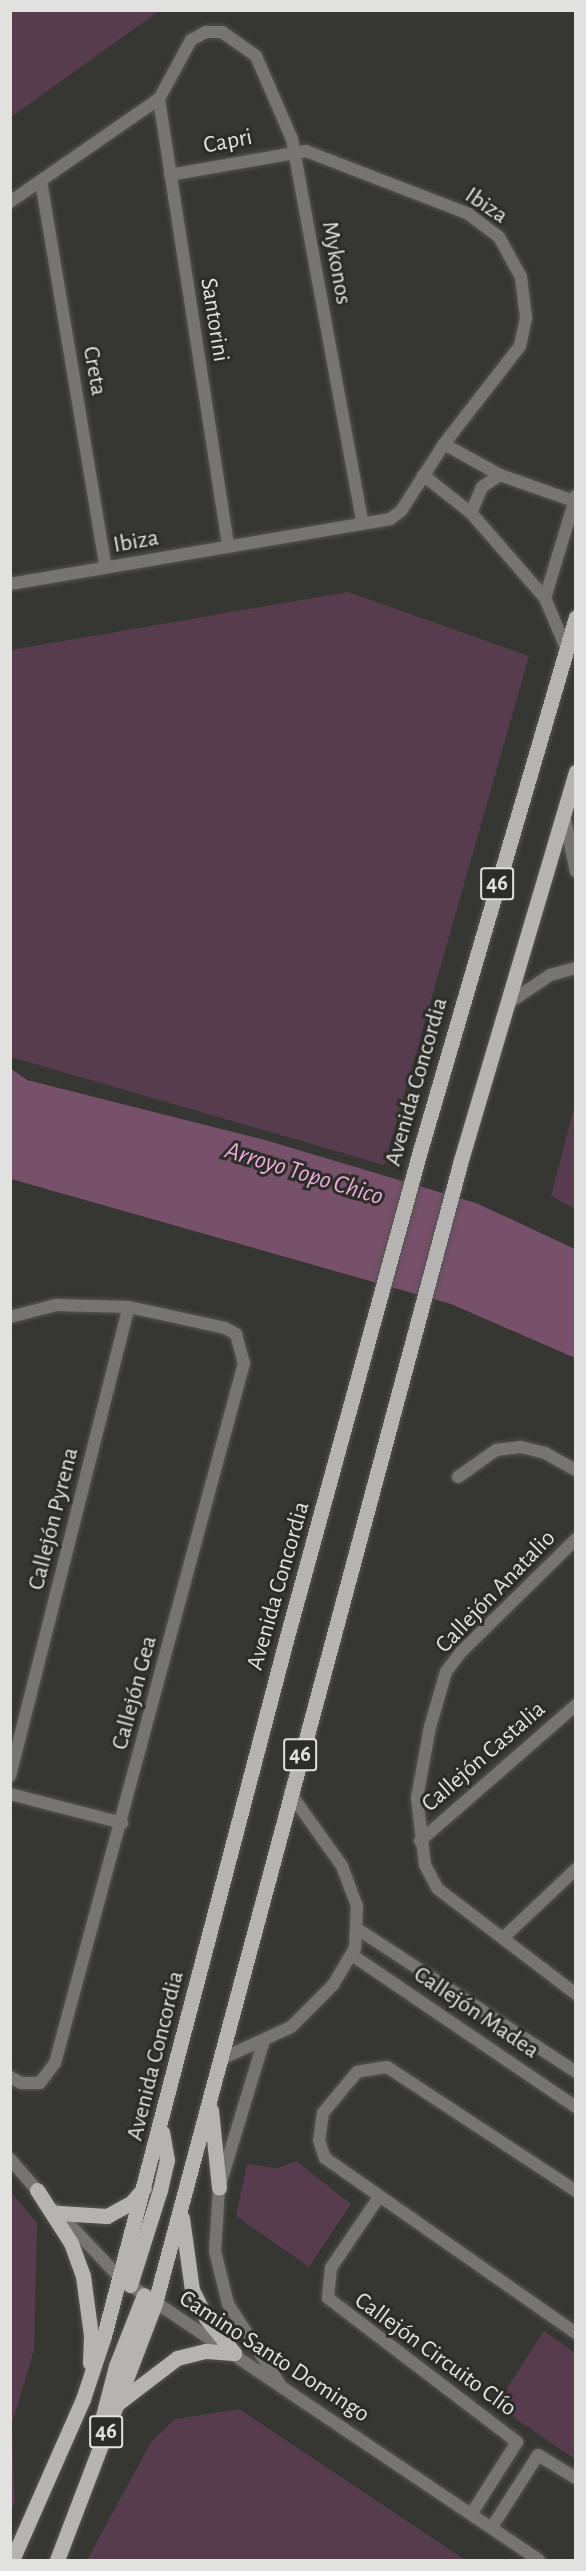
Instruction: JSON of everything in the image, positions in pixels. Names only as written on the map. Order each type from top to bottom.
[{"type":"main road","name":"Avenida Concordia","points":[[12,2560],[86,2389],[126,2282],[146,2186],[285,1644],[383,1293],[420,1151],[576,617]]},
{"type":"main road","name":"46","points":[[57,2560],[116,2405],[181,2204],[290,1793],[424,1306],[461,1160],[576,772]]},
{"type":"main road","points":[[210,2100],[219,2188]]},
{"type":"main road","points":[[126,2282],[167,2160],[161,2126]]},
{"type":"main road","points":[[59,2213],[107,2216],[132,2202],[146,2186]]},
{"type":"main road","points":[[37,2190],[71,2244],[88,2293],[92,2335],[86,2389]]},
{"type":"main road","points":[[181,2204],[192,2290],[211,2325],[234,2353]]},
{"type":"main road","points":[[101,2444],[102,2414],[149,2299]]},
{"type":"main road","points":[[116,2405],[177,2358],[206,2351],[234,2353]]},
{"type":"street","name":"Mykonos","points":[[159,99],[191,40],[206,32],[222,32],[256,56],[264,70],[294,150],[363,524]]},
{"type":"street","name":"Santorini","points":[[159,99],[228,547]]},
{"type":"street","points":[[10,202],[159,99]]},
{"type":"street","name":"Capri","points":[[170,175],[294,150]]},
{"type":"street","name":"Ibiza","points":[[10,584],[363,524],[396,516],[444,444],[520,346],[526,300],[512,256],[499,237],[469,214],[338,161],[294,150]]},
{"type":"street","name":"Creta","points":[[41,181],[106,568]]},
{"type":"street","points":[[444,444],[500,475],[575,498],[544,598]]},
{"type":"street","points":[[423,475],[471,513],[544,598],[566,648]]},
{"type":"street","points":[[471,513],[482,487],[500,475]]},
{"type":"street","points":[[564,811],[576,872]]},
{"type":"street","points":[[507,1004],[550,975],[576,968]]},
{"type":"street","points":[[10,1317],[56,1305],[129,1307]]},
{"type":"street","name":"Callejón Gea","points":[[10,2077],[31,2085],[40,2083],[56,2063],[240,1385],[244,1363],[236,1334],[129,1307]]},
{"type":"street","name":"Callejón Pyrena","points":[[10,1776],[129,1307]]},
{"type":"street","points":[[458,1477],[496,1450],[521,1447],[545,1453],[576,1470]]},
{"type":"street","name":"Callejón Anatalio","points":[[576,1539],[460,1652],[446,1672],[430,1727],[417,1798],[420,1841],[425,1865],[438,1888],[576,1994]]},
{"type":"street","name":"Callejón Castalia","points":[[420,1841],[576,1705]]},
{"type":"street","points":[[221,2059],[291,2027],[319,2002],[352,1955],[359,1930],[357,1906],[342,1866],[290,1793]]},
{"type":"street","points":[[10,1794],[122,1823]]},
{"type":"street","points":[[503,1938],[576,1869]]},
{"type":"street","name":"Callejón Madea","points":[[359,1930],[576,2072]]},
{"type":"street","name":"Callejón Madea","points":[[352,1955],[460,2026],[576,2107]]},
{"type":"street","points":[[460,2026],[474,2007]]},
{"type":"street","points":[[264,2040],[219,2188],[215,2221],[219,2278],[242,2329],[281,2386]]},
{"type":"street","points":[[576,2192],[387,2067],[371,2067],[357,2072],[329,2101],[318,2140],[325,2158],[576,2333]]},
{"type":"street","name":"Camino Santo Domingo","points":[[10,2159],[126,2282],[539,2560]]},
{"type":"street","name":"Callejón Circuito Clío","points":[[379,2197],[331,2268],[328,2298],[517,2442],[472,2513]]},
{"type":"street","points":[[492,2527],[538,2455],[576,2478]]},
{"type":"shaded area","points":[[11,10],[159,10],[159,11],[11,117]]},
{"type":"shaded area","points":[[348,592],[529,656],[384,1165],[11,1057],[11,650]]},
{"type":"shaded area","points":[[575,1104],[576,1209],[551,1196]]},
{"type":"shaded area","points":[[296,2161],[351,2204],[309,2267],[236,2216],[247,2164],[278,2168]]},
{"type":"shaded area","points":[[11,2192],[37,2223],[34,2350],[12,2424],[15,2503],[11,2511]]},
{"type":"shaded area","points":[[544,2331],[575,2353],[575,2459],[496,2405]]},
{"type":"shaded area","points":[[239,2409],[465,2560],[87,2560],[151,2442],[175,2419]]},
{"type":"water","name":"Arroyo Topo Chico","points":[[10,1068],[27,1080],[265,1140],[476,1203],[575,1249],[575,1358],[451,1304],[11,1179]]}]
